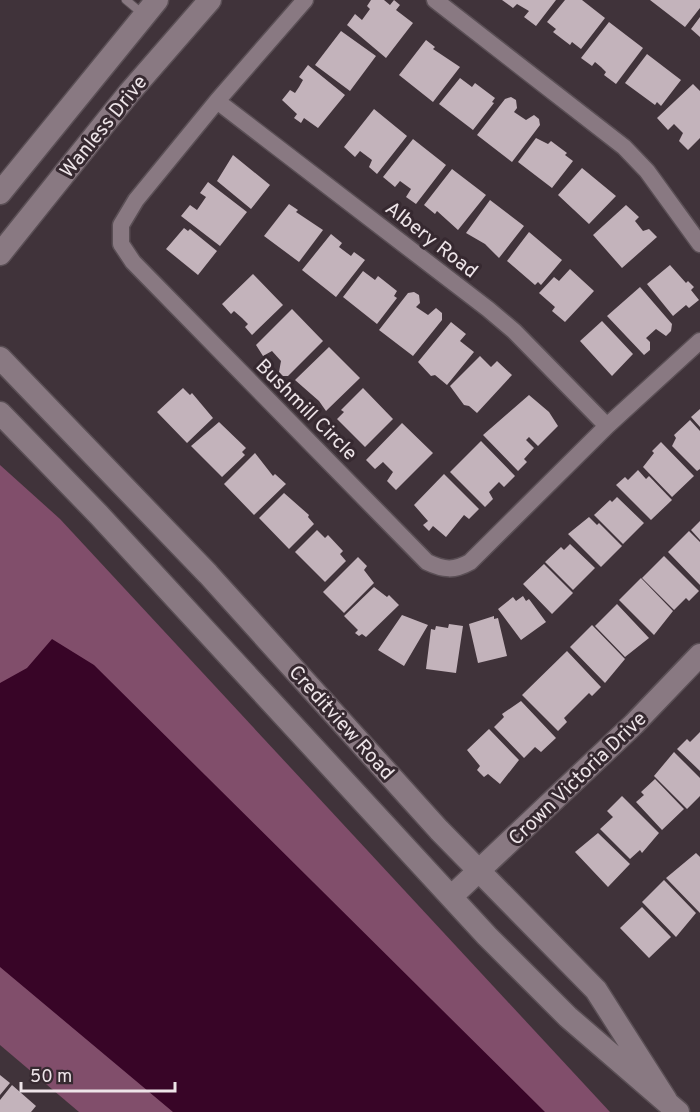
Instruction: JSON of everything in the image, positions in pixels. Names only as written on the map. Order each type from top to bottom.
[{"type":"main road","name":"Wanless Drive","points":[[0,254],[129,93],[210,0]]},
{"type":"main road","name":"Wanless Drive","points":[[0,193],[151,8]]},
{"type":"main road","name":"Creditview Road","points":[[0,358],[114,474],[440,830],[596,990],[672,1106]]},
{"type":"main road","name":"Creditview Road","points":[[0,413],[99,515],[451,897],[568,1017],[672,1106]]},
{"type":"main road","name":"Crown Victoria Drive","points":[[451,897],[479,868],[502,852],[634,724],[700,654]]},
{"type":"street","name":"Bushmill Circle","points":[[305,0],[217,101],[136,200],[121,225],[121,244],[133,262],[427,562],[441,568],[457,569],[470,562],[607,426],[700,341]]},
{"type":"street","points":[[435,0],[624,147],[647,171],[700,244]]},
{"type":"street","name":"Albery Road","points":[[217,101],[488,309],[607,426]]},
{"type":"lane","points":[[126,0],[151,8]]},
{"type":"shaded area","points":[[0,465],[60,519],[610,1112],[79,1112],[0,1045]]},
{"type":"shaded area","points":[[52,639],[94,665],[545,1112],[173,1112],[0,967],[0,683],[27,668]]},
{"type":"building","points":[[371,0],[384,0],[390,5],[394,0],[400,5],[396,10],[413,23],[386,58],[347,25],[355,14],[362,20],[370,9],[367,6]]},
{"type":"building","points":[[502,0],[556,0],[536,26],[524,17],[529,11],[517,4],[513,8]]},
{"type":"building","points":[[565,0],[582,0],[605,18],[581,49],[572,42],[570,45],[553,32],[556,29],[547,22]]},
{"type":"building","points":[[650,0],[700,0],[700,8],[685,27]]},
{"type":"building","points":[[700,17],[700,37],[691,29]]},
{"type":"building","points":[[609,22],[643,48],[616,84],[604,75],[606,72],[595,62],[592,66],[581,58]]},
{"type":"building","points":[[341,31],[376,56],[350,91],[315,65]]},
{"type":"building","points":[[426,40],[435,47],[433,49],[460,67],[433,102],[399,75]]},
{"type":"building","points":[[647,54],[681,80],[661,106],[657,102],[655,105],[625,83]]},
{"type":"building","points":[[308,65],[345,95],[318,128],[304,118],[301,123],[294,118],[297,114],[282,100],[290,90],[295,93],[303,80],[299,77]]},
{"type":"building","points":[[460,78],[472,87],[475,83],[495,98],[492,102],[494,103],[473,130],[439,104]]},
{"type":"building","points":[[693,84],[700,91],[700,138],[688,150],[679,141],[683,133],[674,124],[668,130],[657,118]]},
{"type":"building","points":[[511,97],[516,100],[517,108],[514,112],[526,120],[534,115],[539,119],[540,125],[512,162],[477,135],[505,99]]},
{"type":"building","points":[[374,109],[407,136],[377,174],[369,167],[372,160],[360,151],[355,157],[344,147]]},
{"type":"building","points":[[536,138],[548,144],[551,141],[567,153],[565,155],[573,161],[552,188],[518,162]]},
{"type":"building","points":[[413,139],[446,165],[416,204],[406,197],[411,189],[400,181],[395,187],[383,177]]},
{"type":"building","points":[[233,155],[270,185],[251,209],[217,181]]},
{"type":"building","points":[[582,168],[616,196],[589,224],[558,195]]},
{"type":"building","points":[[452,169],[486,195],[458,230],[437,211],[435,214],[424,205]]},
{"type":"building","points":[[208,182],[247,212],[220,246],[181,216],[190,205],[197,210],[206,197],[200,193]]},
{"type":"building","points":[[490,200],[524,226],[499,258],[485,244],[466,233]]},
{"type":"building","points":[[289,204],[298,210],[296,212],[323,230],[299,262],[264,236]]},
{"type":"building","points":[[626,205],[639,217],[635,221],[643,231],[649,229],[657,237],[622,268],[593,235]]},
{"type":"building","points":[[184,228],[188,231],[190,229],[217,251],[198,275],[166,249]]},
{"type":"building","points":[[529,232],[562,260],[541,285],[538,282],[535,285],[507,261]]},
{"type":"building","points":[[331,234],[342,243],[339,247],[351,256],[354,252],[365,260],[336,297],[302,270]]},
{"type":"building","points":[[670,265],[686,283],[688,281],[694,287],[691,290],[699,300],[689,308],[686,305],[673,316],[647,284]]},
{"type":"building","points":[[570,269],[594,291],[565,322],[552,311],[555,307],[539,293],[554,277],[559,281]]},
{"type":"building","points":[[363,271],[375,280],[378,276],[397,291],[394,296],[397,298],[377,324],[343,297]]},
{"type":"building","points":[[253,274],[283,305],[252,335],[245,327],[248,324],[234,311],[231,314],[222,304]]},
{"type":"building","points":[[640,287],[672,324],[671,331],[666,336],[656,329],[646,338],[650,342],[650,350],[644,355],[607,316]]},
{"type":"building","points":[[414,292],[419,295],[420,303],[416,307],[428,315],[436,308],[442,313],[442,320],[413,356],[379,330],[408,293]]},
{"type":"building","points":[[292,309],[323,341],[288,376],[283,376],[279,372],[281,361],[272,351],[263,356],[256,345]]},
{"type":"building","points":[[602,321],[633,354],[612,376],[580,341]]},
{"type":"building","points":[[451,322],[466,334],[460,341],[474,352],[447,385],[435,375],[431,376],[418,362]]},
{"type":"building","points":[[329,347],[360,378],[326,411],[319,401],[295,380]]},
{"type":"building","points":[[480,356],[491,367],[497,361],[512,375],[477,413],[464,405],[450,386]]},
{"type":"building","points":[[183,388],[190,395],[192,393],[213,418],[187,443],[157,412]]},
{"type":"building","points":[[363,388],[393,419],[365,447],[337,419],[344,412],[341,410]]},
{"type":"building","points":[[529,395],[549,412],[558,426],[538,446],[529,437],[526,440],[534,448],[524,459],[527,462],[518,471],[483,435]]},
{"type":"building","points":[[700,409],[700,427],[691,417]]},
{"type":"building","points":[[690,420],[700,431],[700,469],[697,471],[672,446],[676,438],[674,435]]},
{"type":"building","points":[[219,422],[246,448],[242,452],[245,455],[222,477],[191,446]]},
{"type":"building","points":[[402,423],[433,453],[396,490],[387,481],[393,472],[383,462],[375,469],[366,460]]},
{"type":"building","points":[[481,441],[515,476],[504,487],[499,482],[489,492],[493,499],[485,507],[450,472]]},
{"type":"building","points":[[661,442],[694,476],[672,497],[643,467],[654,453],[652,451]]},
{"type":"building","points":[[255,453],[273,476],[275,474],[286,484],[254,515],[224,484]]},
{"type":"building","points":[[638,470],[646,479],[649,476],[672,500],[651,520],[616,485],[625,477],[628,480]]},
{"type":"building","points":[[444,474],[479,509],[469,519],[464,515],[446,537],[433,526],[429,531],[423,525],[428,521],[414,505]]},
{"type":"building","points":[[284,493],[309,515],[308,517],[314,524],[289,549],[259,518]]},
{"type":"building","points":[[617,497],[644,523],[623,544],[594,515],[610,500],[612,502]]},
{"type":"building","points":[[589,517],[597,525],[599,523],[622,546],[601,567],[568,534]]},
{"type":"building","points":[[700,521],[700,540],[691,530]]},
{"type":"building","points":[[317,530],[325,538],[328,535],[343,551],[340,554],[346,561],[325,582],[295,552]]},
{"type":"building","points":[[689,531],[700,542],[700,585],[668,552]]},
{"type":"building","points":[[570,544],[595,568],[573,590],[545,562],[561,547],[564,550]]},
{"type":"building","points":[[664,556],[699,591],[689,601],[686,598],[674,610],[642,578]]},
{"type":"building","points":[[358,557],[367,566],[364,570],[374,583],[344,613],[323,592]]},
{"type":"building","points":[[544,564],[573,593],[552,614],[523,584]]},
{"type":"building","points":[[641,578],[673,611],[654,635],[619,600]]},
{"type":"building","points":[[374,587],[387,597],[389,595],[399,605],[366,637],[362,634],[359,636],[355,633],[358,630],[344,616]]},
{"type":"building","points":[[523,596],[526,601],[529,599],[546,622],[521,640],[498,609],[513,597],[516,601]]},
{"type":"building","points":[[617,604],[649,638],[625,657],[595,626]]},
{"type":"building","points":[[402,615],[428,625],[404,666],[378,650]]},
{"type":"building","points":[[494,616],[494,619],[498,618],[507,656],[478,663],[469,624]]},
{"type":"building","points":[[449,624],[463,626],[456,673],[426,669],[431,629],[435,630],[436,626],[448,628]]},
{"type":"building","points":[[592,625],[625,659],[605,683],[570,647]]},
{"type":"building","points":[[567,651],[601,687],[592,696],[589,693],[564,718],[567,722],[558,731],[522,695]]},
{"type":"building","points":[[521,701],[556,738],[541,752],[535,747],[524,758],[494,727],[504,717],[502,714]]},
{"type":"building","points":[[489,729],[519,760],[500,784],[488,774],[484,777],[477,770],[480,766],[467,750]]},
{"type":"building","points":[[700,732],[700,771],[677,749],[687,739],[690,742]]},
{"type":"building","points":[[674,752],[700,778],[700,796],[687,809],[654,776]]},
{"type":"building","points":[[655,779],[684,809],[662,830],[636,802],[644,795],[641,792]]},
{"type":"building","points":[[622,796],[659,833],[642,853],[640,850],[630,859],[600,829],[613,817],[607,811]]},
{"type":"building","points":[[598,833],[630,864],[608,887],[575,852]]},
{"type":"building","points":[[696,853],[700,857],[700,913],[666,878]]},
{"type":"building","points":[[664,880],[696,913],[676,937],[642,902]]},
{"type":"building","points":[[642,907],[671,937],[649,958],[620,928]]},
{"type":"building","points":[[0,1075],[10,1083],[0,1095]]},
{"type":"building","points":[[12,1085],[36,1106],[31,1112],[0,1112],[0,1100]]}]
